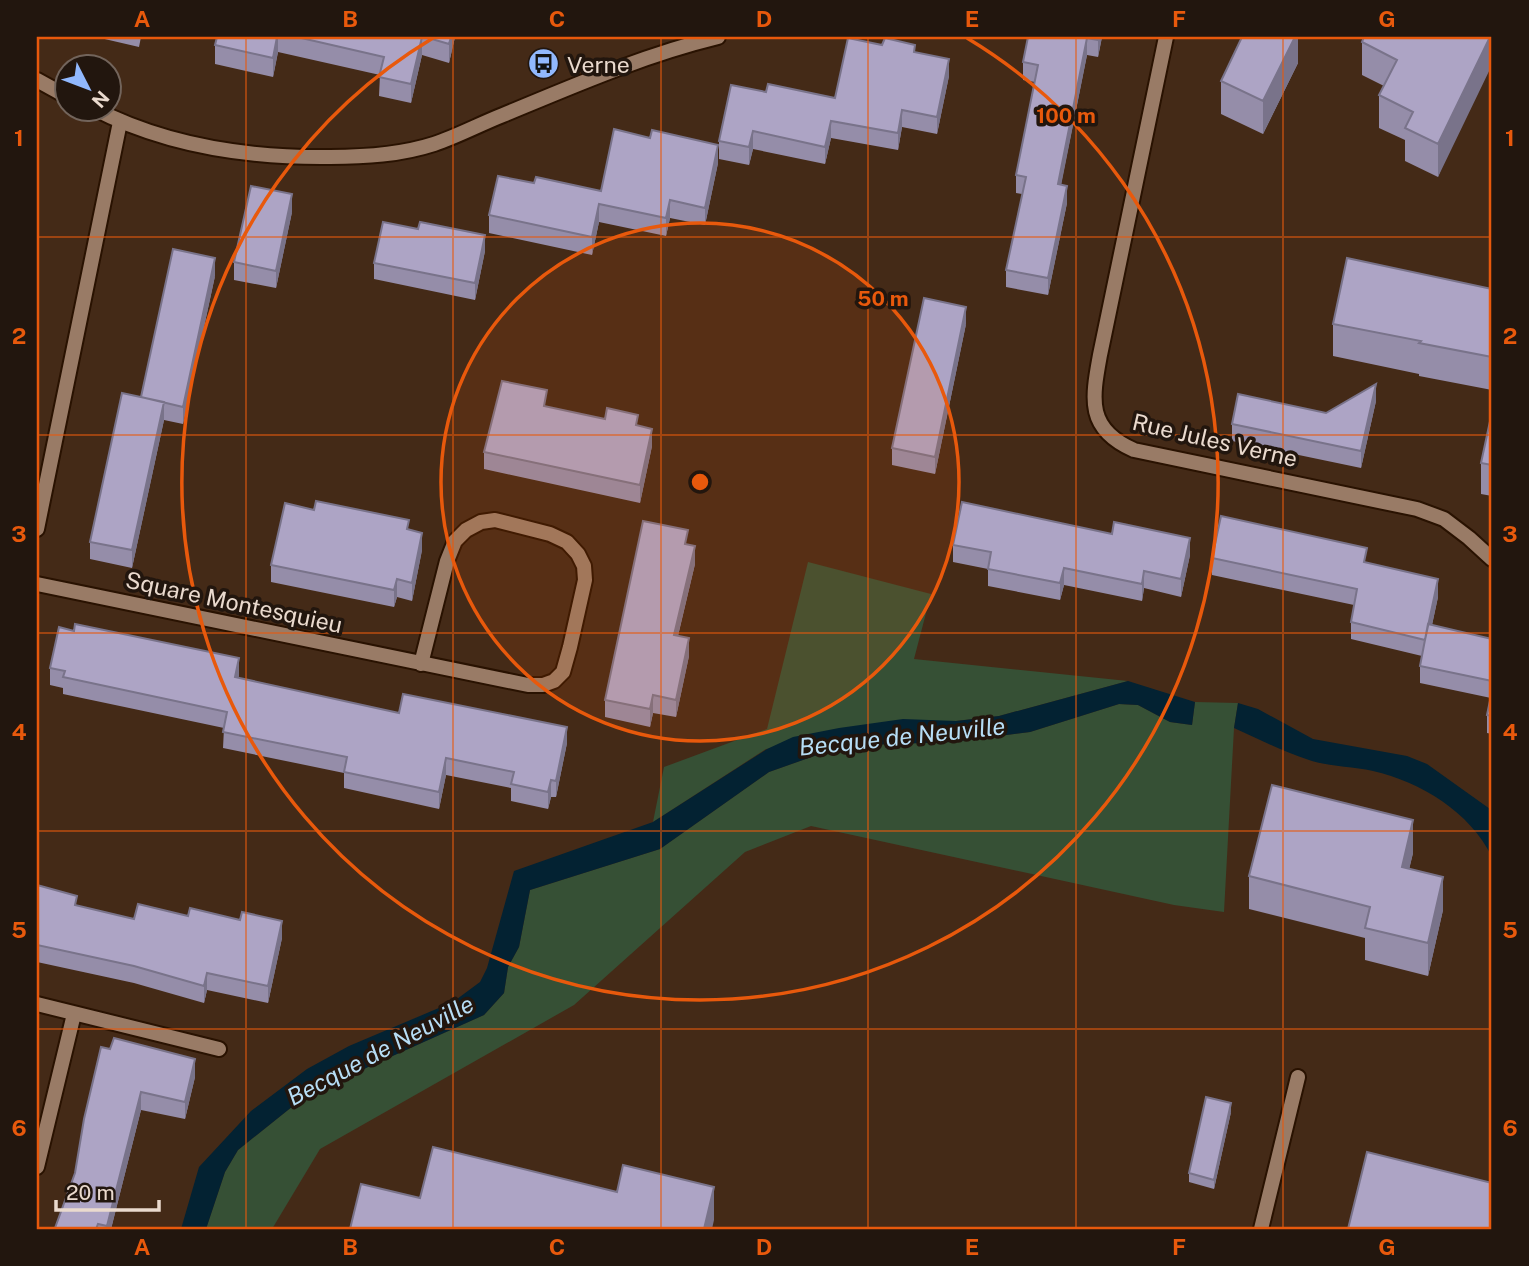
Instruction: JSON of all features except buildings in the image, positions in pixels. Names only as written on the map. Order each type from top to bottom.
[{"type":"street","points":[[37,529],[120,122],[189,144],[232,152],[269,156],[360,157],[398,153],[436,143],[639,60],[718,37]]},
{"type":"street","name":"Rue Jules Verne","points":[[1166,37],[1094,386],[1095,406],[1100,423],[1113,438],[1134,450],[1417,509],[1444,519],[1492,559]]},
{"type":"street","name":"Square Montesquieu","points":[[37,584],[422,664],[528,685],[543,685],[554,681],[563,672],[570,648],[585,580],[584,566],[578,554],[567,542],[550,534],[495,520],[481,522],[466,530],[455,541],[447,561],[422,664]]},
{"type":"street","points":[[37,1004],[219,1049]]},
{"type":"street","points":[[37,1167],[74,1014]]},
{"type":"street","points":[[1261,1229],[1298,1077]]},
{"type":"green space","points":[[808,562],[931,594],[914,659],[1128,681],[999,716],[766,749],[653,822],[664,767],[767,729]]},
{"type":"green space","points":[[1195,702],[1238,703],[1234,728],[1224,912],[1174,905],[811,826],[745,852],[574,1005],[320,1149],[272,1229],[206,1229],[225,1172],[238,1150],[293,1106],[368,1067],[484,1015],[504,993],[508,967],[519,947],[530,890],[660,849],[769,772],[817,755],[862,745],[952,742],[1030,732],[1119,704],[1138,705],[1170,722],[1192,725]]},
{"type":"water","name":"Becque de Neuville","points":[[1128,681],[1195,702],[1192,725],[1170,722],[1138,705],[1119,704],[1030,732],[952,742],[862,745],[817,755],[769,772],[660,849],[530,890],[519,947],[508,967],[504,993],[484,1015],[368,1067],[293,1106],[238,1150],[225,1172],[206,1229],[181,1229],[199,1167],[251,1111],[307,1069],[349,1046],[453,1002],[480,982],[487,968],[514,871],[653,822],[767,749],[793,737],[903,719],[956,721],[999,716]]},
{"type":"water","points":[[1238,703],[1258,709],[1313,739],[1407,756],[1427,764],[1490,809],[1492,857],[1471,826],[1426,791],[1373,771],[1309,760],[1234,728]]},
{"type":"place","name":"Verne","points":[[544,64]]}]
